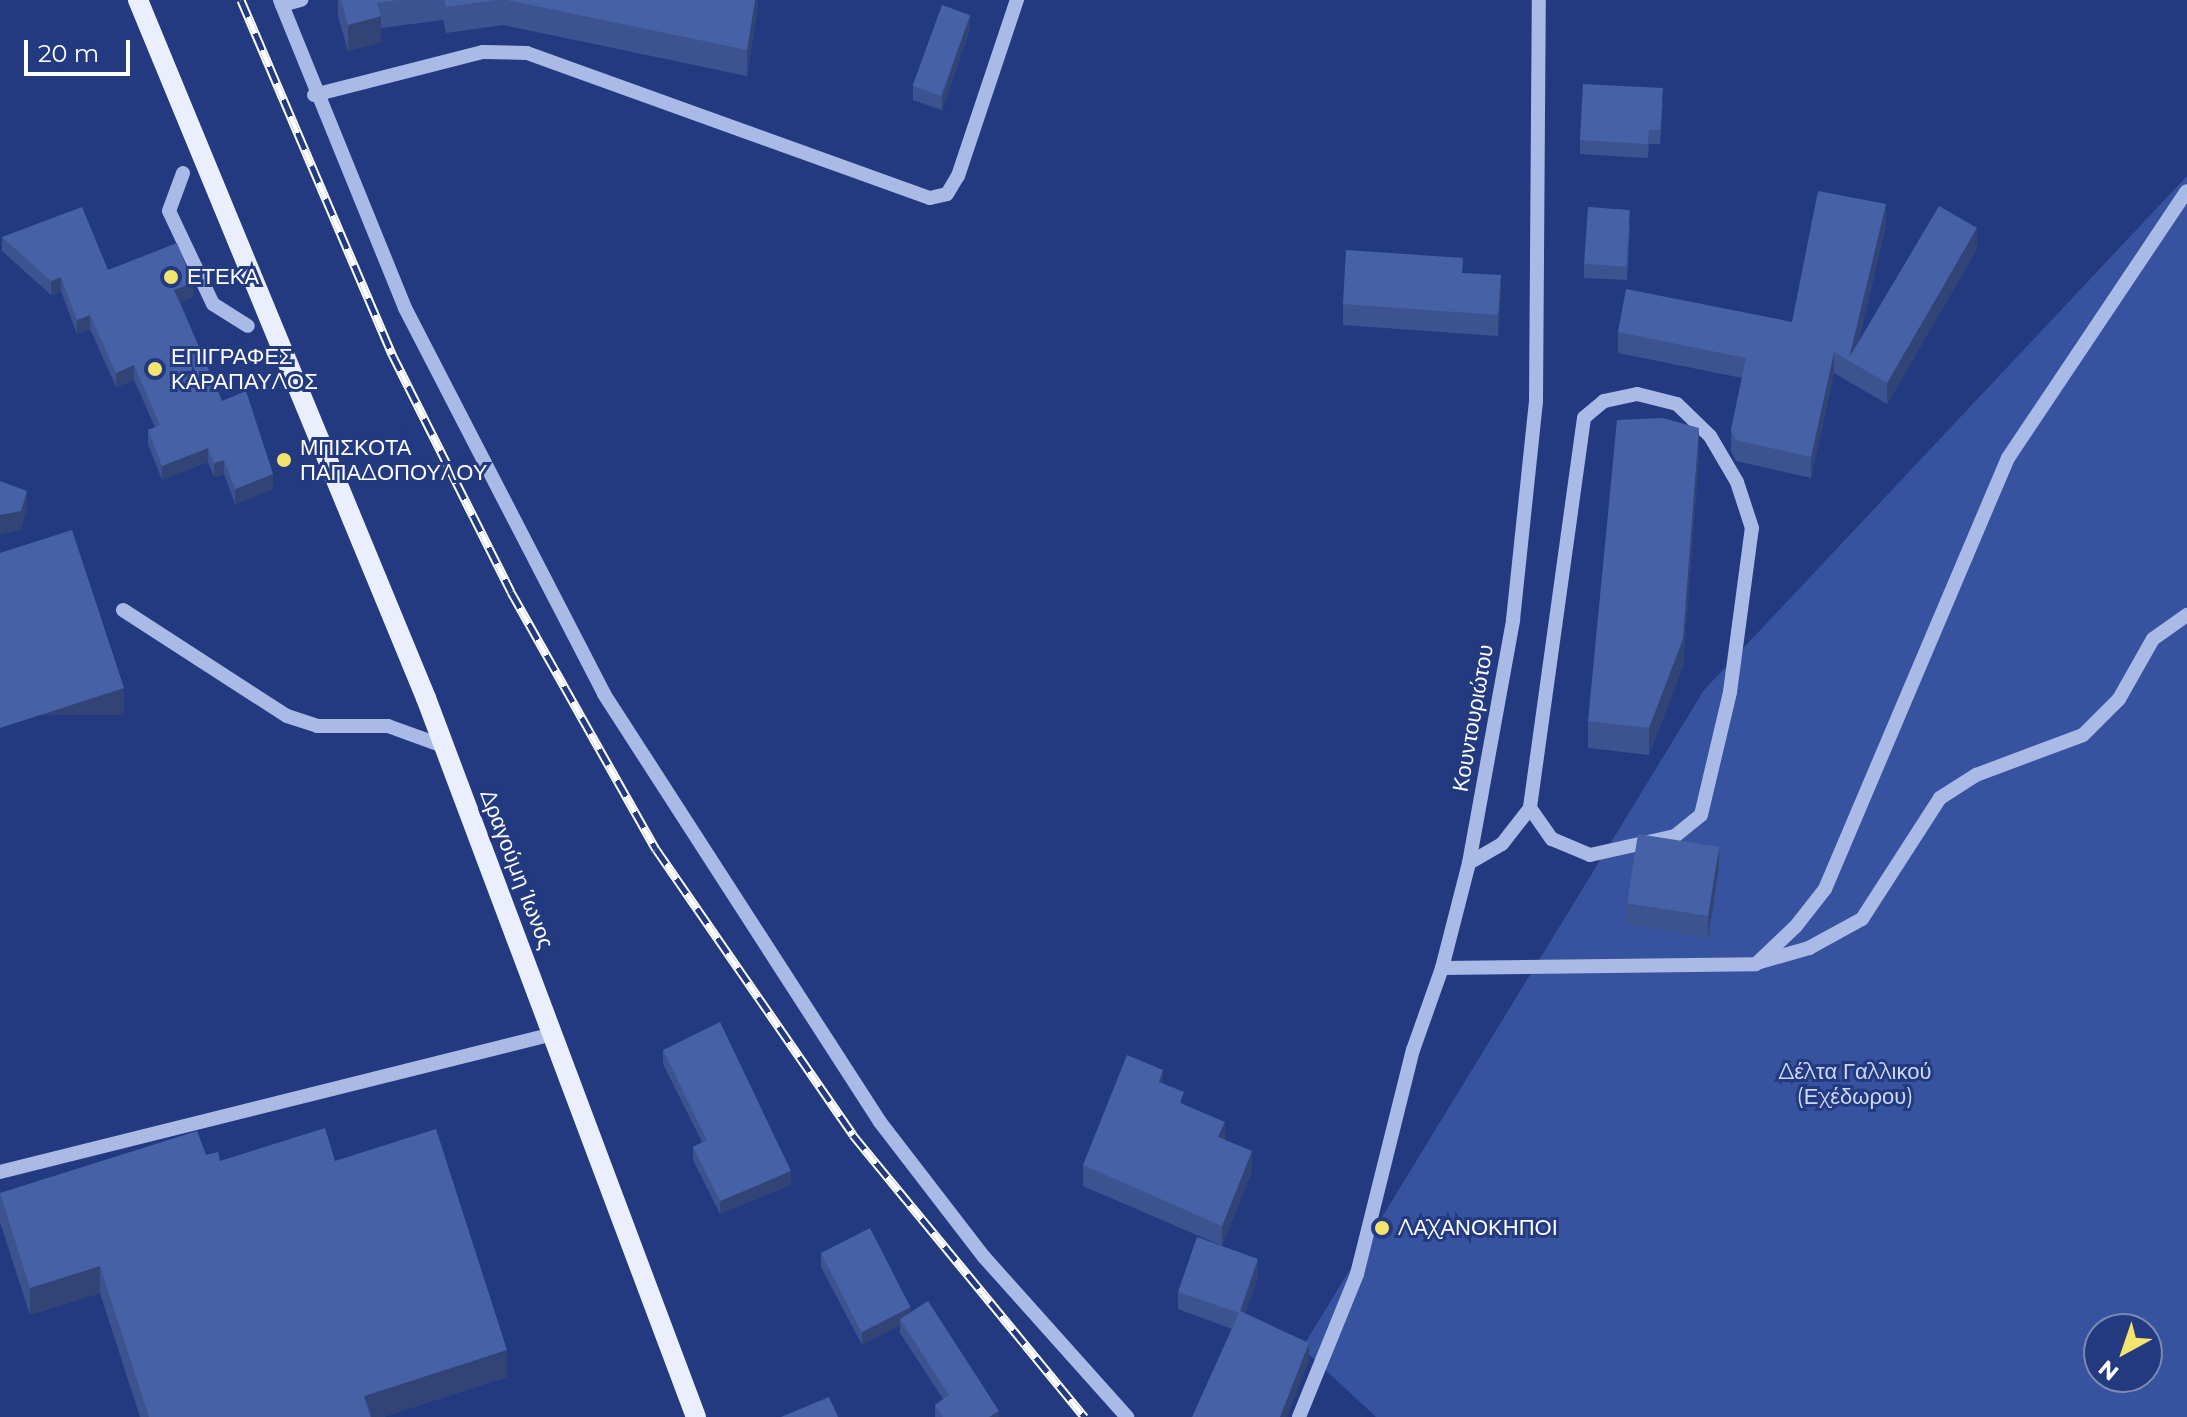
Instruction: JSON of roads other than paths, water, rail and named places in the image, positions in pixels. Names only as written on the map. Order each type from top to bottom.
[{"type":"main road","name":"Δραγούμη Ίωνος","points":[[138,0],[446,747],[696,1417]]},
{"type":"street","points":[[301,0],[281,3],[314,95],[405,308],[503,508],[701,852],[880,1122],[984,1257],[1127,1417]]},
{"type":"street","points":[[314,95],[483,52],[527,53],[930,198],[947,194],[958,176],[1017,0]]},
{"type":"street","name":"Κουντουριώτου","points":[[1299,1417],[1357,1274],[1413,1050],[1442,968],[1469,863],[1513,620],[1536,401],[1539,0]]},
{"type":"street","points":[[183,173],[169,211],[213,304],[248,326]]},
{"type":"street","points":[[1756,964],[1825,889],[2008,458],[2187,191]]},
{"type":"street","points":[[1469,863],[1502,844],[1530,808],[1584,418],[1604,401],[1637,394],[1677,404],[1731,471],[1752,528],[1730,692],[1701,815],[1675,836],[1590,855],[1552,839],[1530,808]]},
{"type":"street","points":[[123,610],[287,716],[317,726],[388,726],[446,747]]},
{"type":"street","points":[[1442,968],[1756,964],[1809,948],[1862,919],[1940,798],[1976,775],[2083,735],[2119,699],[2153,639],[2187,615]]},
{"type":"street","points":[[0,1172],[553,1034]]},
{"type":"railway","points":[[241,0],[392,354],[511,592],[656,849],[853,1135],[1085,1417]]},
{"type":"place","name":"ΕΤΕΚΑ","points":[[171,277]]},
{"type":"place","name":"ΕΠΙΓΡΑΦΕΣ ΚΑΡΑΠΑΥΛΟΣ","points":[[155,369]]},
{"type":"place","name":"ΜΠΙΣΚΟΤΑ ΠΑΠΑΔΟΠΟΥΛΟΥ","points":[[284,460]]},
{"type":"place","name":"ΛΑΧΑΝΟΚΗΠΟΙ","points":[[1382,1228]]},
{"type":"park label","name":"Δέλτα Γαλλικού (Εχέδωρου)","points":[[1855,1084]]}]
